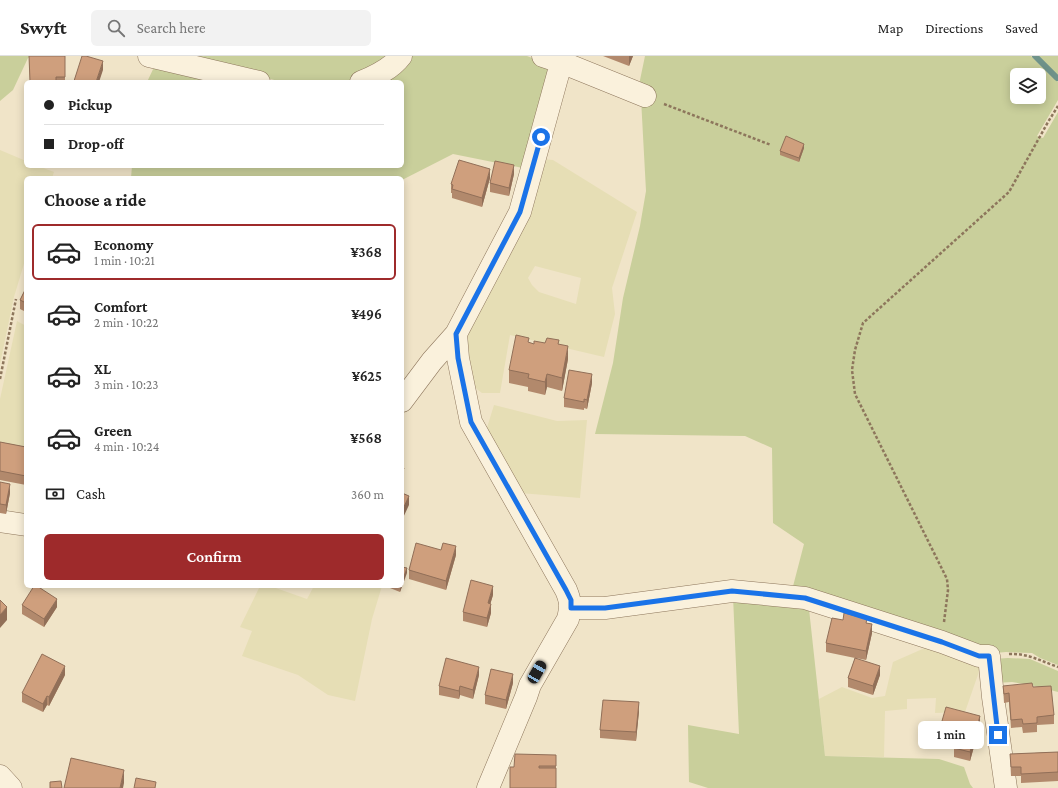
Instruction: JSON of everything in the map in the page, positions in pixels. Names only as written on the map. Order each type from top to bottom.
[{"type":"street","points":[[149,56],[251,80]]},
{"type":"street","points":[[365,80],[381,73],[397,62],[401,56]]},
{"type":"street","points":[[404,398],[432,361],[456,334],[520,212],[556,58],[645,96]]},
{"type":"street","points":[[456,334],[458,358],[471,422],[571,600],[571,608],[568,619],[530,685],[488,788]]},
{"type":"street","points":[[0,521],[24,525]]},
{"type":"street","points":[[571,608],[605,608],[732,591],[805,598],[942,642],[979,656],[989,656],[1006,788]]},
{"type":"street","points":[[0,776],[11,788]]},
{"type":"path","points":[[645,96],[771,144]]},
{"type":"path","points":[[942,642],[948,590],[947,579],[855,394],[852,370],[855,350],[863,323],[1009,192],[1058,106]]},
{"type":"path","points":[[0,379],[16,299]]},
{"type":"path","points":[[989,656],[1018,654],[1032,657],[1058,667]]},
{"type":"shaded area","points":[[0,150],[24,160],[24,168],[43,168],[54,172],[53,176],[24,176],[24,264],[14,297],[0,364]]},
{"type":"shaded area","points":[[542,159],[553,160],[637,212],[612,288],[615,314],[604,357],[510,335],[500,393],[482,393],[470,384],[462,338]],"holes":[[[535,266],[581,278],[576,304],[539,292],[528,278]]]},
{"type":"shaded area","points":[[17,321],[24,325],[24,455],[0,450],[0,399]]},
{"type":"shaded area","points":[[494,405],[557,421],[587,420],[580,498],[520,493],[485,434]]},
{"type":"shaded area","points":[[259,588],[276,588],[307,599],[313,588],[381,588],[372,619],[355,701],[328,695],[298,675],[242,656],[252,631],[240,627]]},
{"type":"shaded area","points":[[927,647],[982,663],[965,712],[935,713],[936,698],[907,699],[907,709],[885,711],[884,757],[825,756],[819,699],[842,687],[872,698],[885,696],[893,662]]},
{"type":"green space","points":[[0,56],[32,56],[28,58],[13,90],[0,101]]},
{"type":"green space","points":[[171,56],[393,56],[351,80],[274,80]]},
{"type":"green space","points":[[408,56],[527,56],[545,63],[549,72],[523,168],[453,154],[404,179],[404,176],[131,176],[132,168],[404,168],[404,80],[375,80]]},
{"type":"green space","points":[[645,56],[1031,56],[1043,68],[1010,68],[1010,104],[1046,104],[1046,70],[1058,82],[1058,100],[1037,136],[1043,138],[1058,112],[1058,665],[1032,653],[995,653],[791,594],[804,544],[773,523],[772,448],[745,436],[595,434],[613,363],[623,298],[640,226],[646,191],[640,80]]},
{"type":"green space","points":[[1038,56],[1058,56],[1058,76]]},
{"type":"green space","points":[[156,63],[224,80],[148,80]]},
{"type":"green space","points":[[733,596],[809,609],[825,756],[939,759],[964,767],[973,788],[708,788],[689,782],[688,725],[739,734]]},
{"type":"green space","points":[[993,659],[1030,659],[1058,671],[1058,692],[1012,682],[996,683]]},
{"type":"building","points":[[29,56],[65,56],[65,77],[56,77],[56,80],[30,80]]},
{"type":"building","points":[[82,56],[103,61],[97,80],[74,80]]},
{"type":"building","points":[[786,136],[804,144],[799,158],[780,151]]},
{"type":"building","points":[[459,160],[490,169],[482,198],[452,189],[453,185],[451,184]]},
{"type":"building","points":[[495,161],[514,165],[509,188],[490,183]]},
{"type":"building","points":[[24,292],[24,302],[20,300]]},
{"type":"building","points":[[516,335],[529,338],[528,342],[534,344],[534,341],[545,343],[547,338],[559,340],[558,344],[568,346],[562,378],[547,374],[545,382],[528,378],[529,374],[509,370]]},
{"type":"building","points":[[569,370],[592,374],[587,400],[584,399],[584,402],[564,398]]},
{"type":"building","points":[[0,442],[24,447],[24,476],[0,471]]},
{"type":"building","points":[[0,482],[10,484],[6,505],[0,504]]},
{"type":"building","points":[[404,494],[409,496],[404,507]]},
{"type":"building","points":[[416,543],[441,550],[443,543],[456,546],[446,581],[409,570]]},
{"type":"building","points":[[404,567],[407,568],[404,576]]},
{"type":"building","points":[[471,580],[493,586],[488,603],[491,604],[487,618],[463,612]]},
{"type":"building","points":[[33,588],[40,588],[57,599],[44,619],[22,605]]},
{"type":"building","points":[[0,600],[7,607],[0,615]]},
{"type":"building","points":[[844,613],[867,619],[866,623],[872,624],[866,651],[826,643],[832,618],[843,620]]},
{"type":"building","points":[[42,654],[65,666],[49,697],[47,696],[43,704],[22,693]]},
{"type":"building","points":[[446,658],[479,667],[473,690],[460,686],[459,691],[439,686]]},
{"type":"building","points":[[855,658],[880,666],[873,686],[848,678]]},
{"type":"building","points":[[491,669],[513,674],[506,700],[485,695]]},
{"type":"building","points":[[1032,683],[1033,687],[1051,686],[1054,715],[1037,717],[1037,723],[1023,724],[1022,719],[1011,720],[1009,693],[1004,694],[1003,686]]},
{"type":"building","points":[[603,700],[639,702],[636,732],[600,730]]},
{"type":"building","points":[[946,707],[980,716],[970,752],[954,748],[956,740],[938,735]]},
{"type":"building","points":[[1058,752],[1058,772],[1021,774],[1021,767],[1011,767],[1010,754]]},
{"type":"building","points":[[515,754],[556,755],[556,766],[539,766],[539,768],[556,768],[556,788],[510,788],[510,767],[514,767]]},
{"type":"building","points":[[71,758],[124,770],[120,788],[64,788]]},
{"type":"building","points":[[136,778],[156,782],[155,788],[134,788]]},
{"type":"building","points":[[61,781],[62,788],[50,788],[50,782]]},
{"type":"waterway","points":[[1035,56],[1057,78]]},
{"type":"route","points":[[541,137],[520,212],[456,334],[458,358],[471,422],[566,590],[571,600],[571,608],[605,608],[732,591],[805,598],[942,642],[979,656],[989,656],[998,735]]}]
